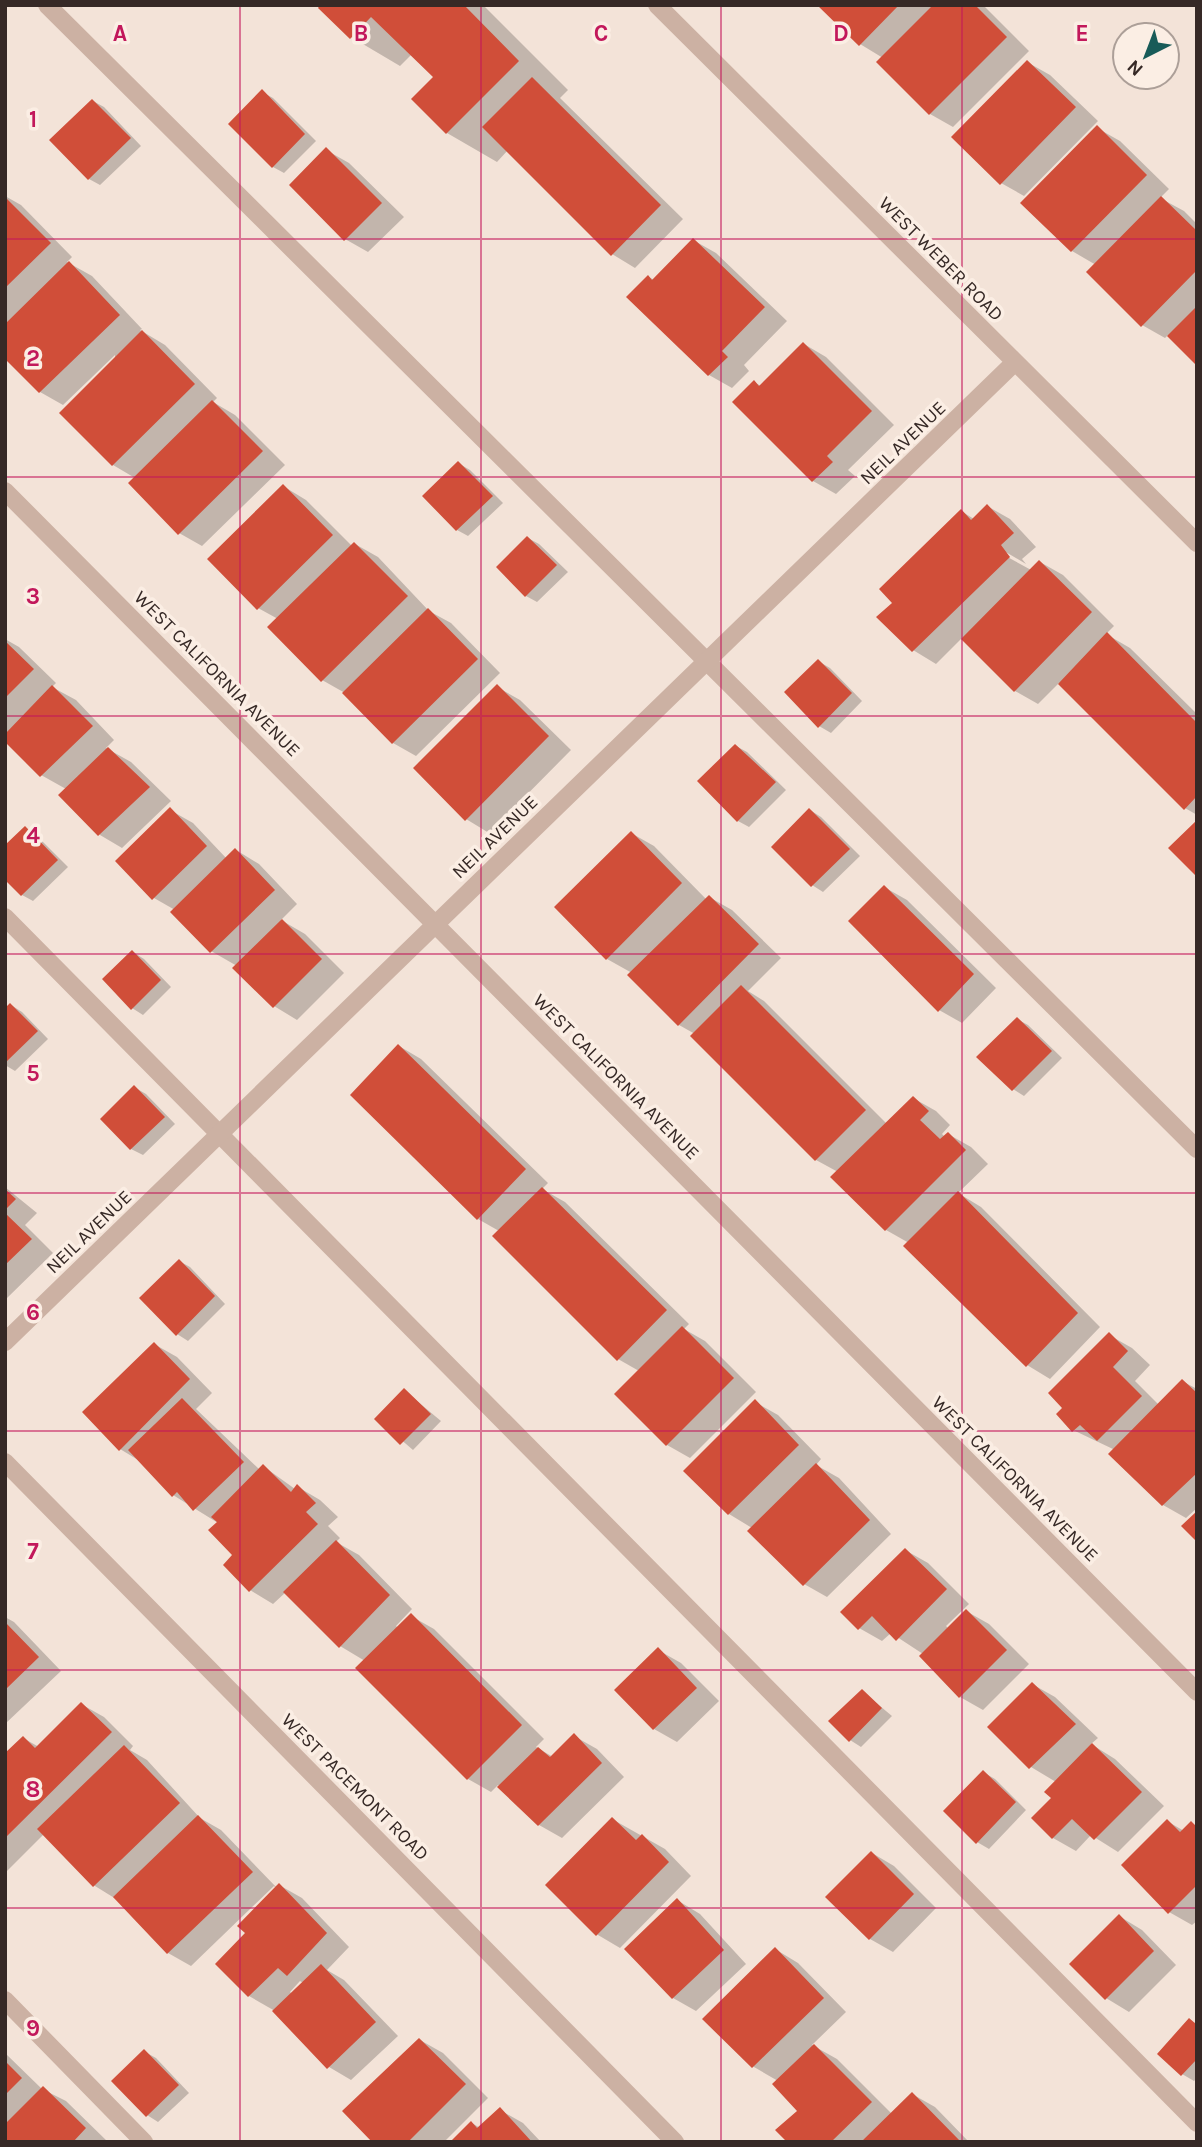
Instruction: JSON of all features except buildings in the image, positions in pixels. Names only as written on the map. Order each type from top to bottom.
[{"type":"street","points":[[47,5],[1197,1149]]},
{"type":"street","name":"WEST WEBER ROAD","points":[[657,5],[1197,543]]},
{"type":"street","name":"NEIL AVENUE","points":[[5,1342],[1015,362]]},
{"type":"street","name":"WEST CALIFORNIA AVENUE","points":[[5,491],[1197,1692]]},
{"type":"street","points":[[5,917],[1197,2123]]},
{"type":"street","name":"WEST PACEMONT ROAD","points":[[5,1462],[676,2142]]},
{"type":"street","points":[[5,2000],[144,2142]]}]
